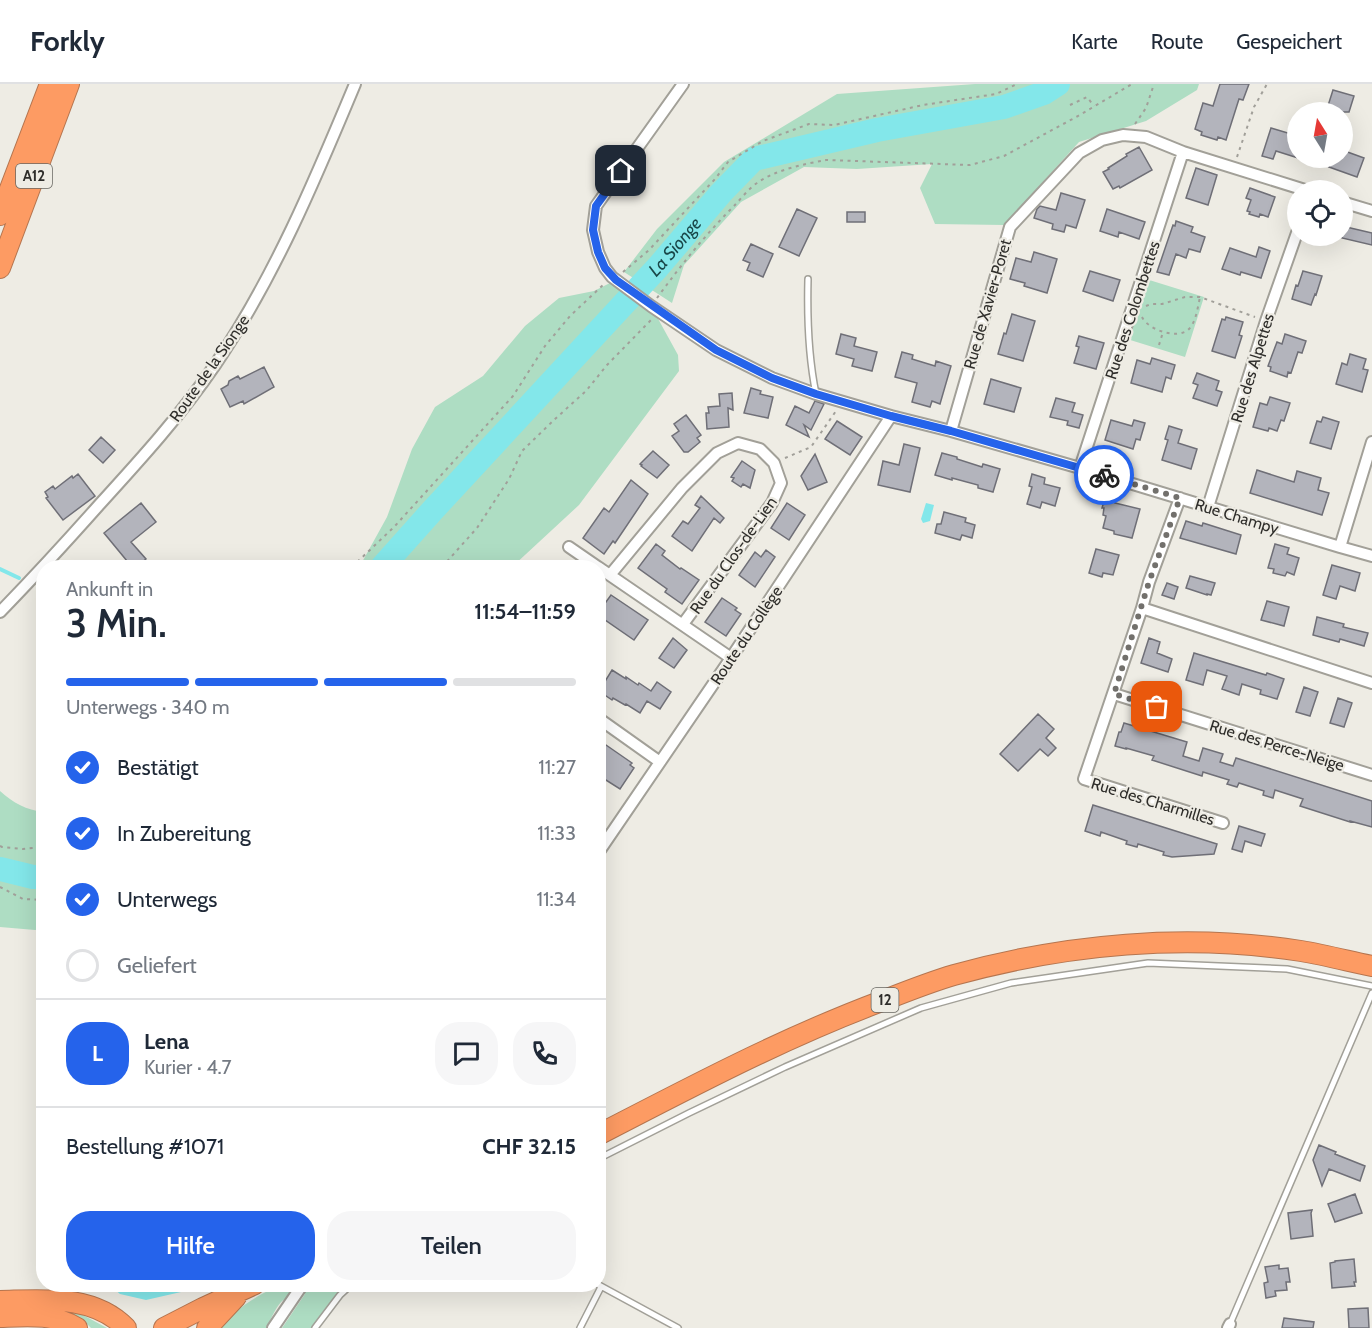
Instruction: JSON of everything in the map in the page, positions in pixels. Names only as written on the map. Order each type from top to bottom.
[{"type":"highway","points":[[0,187],[39,84]]},
{"type":"highway","name":"A12","points":[[0,215],[50,84]]},
{"type":"highway","name":"A12","points":[[0,268],[69,84]]},
{"type":"highway","name":"12","points":[[606,1131],[812,1028],[953,976],[1010,962],[1059,952],[1153,943],[1184,943],[1235,944],[1300,951],[1372,966]]},
{"type":"highway","points":[[164,1328],[238,1292]]},
{"type":"highway","points":[[207,1328],[244,1292]]},
{"type":"highway","points":[[0,1301],[47,1299],[70,1301],[106,1313],[119,1320],[126,1328]]},
{"type":"highway","points":[[0,1317],[52,1318],[67,1322],[77,1328]]},
{"type":"street","name":"Route de la Sionge","points":[[49,560],[145,455],[215,365],[262,289],[355,84]]},
{"type":"street","name":"Rue Champy","points":[[683,84],[596,206],[593,230],[598,252],[605,268],[716,350],[772,378],[816,394],[1080,468],[1372,556]]},
{"type":"street","name":"Rue de Xavier-Poret","points":[[951,431],[1010,227],[1079,153],[1102,140],[1123,135],[1146,137],[1183,152],[1287,184]]},
{"type":"street","name":"Rue des Colombettes","points":[[1080,468],[1136,309],[1183,152]]},
{"type":"street","points":[[1353,206],[1372,212]]},
{"type":"street","name":"Rue des Alpettes","points":[[1208,507],[1266,321],[1292,246]]},
{"type":"street","name":"Route du Collège","points":[[606,841],[731,658],[891,416]]},
{"type":"street","points":[[1340,547],[1372,442]]},
{"type":"street","points":[[610,575],[682,488],[717,453],[738,443],[760,449],[774,463]]},
{"type":"street","name":"Rue du Clos-de-Lien","points":[[683,624],[772,503],[781,483],[774,463]]},
{"type":"street","name":"Rue des Charmilles","points":[[1180,498],[1149,582],[1114,694],[1084,779],[1223,823]]},
{"type":"street","name":"Rue du Clos-de-Lien","points":[[569,547],[588,560]]},
{"type":"street","name":"Rue du Clos-de-Lien","points":[[606,572],[731,658]]},
{"type":"street","name":"Route de la Sionge","points":[[0,612],[36,574]]},
{"type":"street","points":[[1142,608],[1371,679]]},
{"type":"street","name":"Rue des Perce-Neige","points":[[1114,694],[1372,775]]},
{"type":"street","points":[[606,724],[660,762]]},
{"type":"street","points":[[273,1328],[298,1292]]},
{"type":"lane","points":[[808,279],[808,337],[816,394]]},
{"type":"lane","points":[[606,1156],[785,1067],[921,1008],[1011,982],[1148,963],[1287,969],[1372,986]]},
{"type":"lane","points":[[1229,1326],[1372,993]]},
{"type":"lane","points":[[606,1289],[678,1328]]},
{"type":"lane","points":[[315,1328],[343,1292]]},
{"type":"lane","points":[[580,1328],[596,1292]]},
{"type":"path","points":[[359,560],[394,527],[513,396],[545,346],[570,316],[649,250],[716,179],[728,162],[763,141],[810,124],[834,125],[923,105],[996,94],[1017,84]]},
{"type":"path","points":[[448,560],[477,528],[509,479],[522,451],[586,391],[647,325],[655,306],[677,270],[717,223],[757,183],[805,163],[826,160],[970,165],[1004,156],[1132,84]]},
{"type":"path","points":[[1132,129],[1146,108],[1154,84]]},
{"type":"path","points":[[1233,168],[1254,107],[1268,84]]},
{"type":"path","points":[[1070,105],[1087,97],[1094,106]]},
{"type":"path","points":[[1200,297],[1192,322],[1188,329],[1181,333],[1163,332],[1150,327],[1136,309],[1185,297],[1200,297],[1266,321]]},
{"type":"path","points":[[1159,345],[1163,332]]},
{"type":"path","points":[[774,463],[811,447],[839,407]]},
{"type":"path","points":[[0,846],[23,849],[36,848]]},
{"type":"path","points":[[0,887],[23,899],[36,900]]},
{"type":"green space","points":[[975,84],[1199,84],[1197,90],[1146,121],[1079,142],[1004,225],[935,224],[920,188],[932,164],[857,169],[804,167],[741,202],[684,265],[672,303],[624,272],[657,229],[724,162],[837,94]]},
{"type":"green space","points":[[1146,279],[1204,297],[1185,357],[1127,339]]},
{"type":"green space","points":[[616,280],[651,306],[678,355],[679,371],[579,505],[520,560],[363,560],[387,517],[412,449],[435,407],[483,376],[525,326],[559,298],[594,291]]},
{"type":"green space","points":[[0,791],[20,805],[36,811],[36,930],[0,927]]},
{"type":"green space","points":[[338,1292],[311,1328],[282,1328],[305,1294],[282,1301],[266,1328],[219,1328],[229,1317],[264,1293]]},
{"type":"green space","points":[[63,1309],[83,1315],[107,1328],[91,1328],[83,1320],[62,1311]]},
{"type":"water","points":[[926,503],[934,505],[930,521],[923,523],[921,519]]},
{"type":"water","points":[[118,1292],[181,1292],[146,1300]]},
{"type":"building","points":[[1220,84],[1249,84],[1243,100],[1239,99],[1226,140],[1201,135],[1202,132],[1195,129],[1203,103],[1213,106]]},
{"type":"building","points":[[1333,90],[1354,96],[1352,102],[1329,102]]},
{"type":"building","points":[[1271,128],[1287,133],[1287,154],[1276,151],[1273,159],[1262,156]]},
{"type":"building","points":[[1139,147],[1152,170],[1120,188],[1119,186],[1113,189],[1103,172]]},
{"type":"building","points":[[1353,154],[1364,158],[1357,177],[1332,168],[1353,168]]},
{"type":"building","points":[[1196,168],[1217,175],[1208,205],[1186,198]]},
{"type":"building","points":[[1250,188],[1275,197],[1268,217],[1260,214],[1259,217],[1247,211],[1251,200],[1246,198]]},
{"type":"building","points":[[1061,193],[1085,200],[1076,228],[1066,225],[1064,232],[1052,229],[1053,224],[1034,218],[1040,206],[1056,210]]},
{"type":"building","points":[[797,209],[817,218],[799,256],[779,247]]},
{"type":"building","points":[[1107,209],[1145,222],[1139,239],[1119,232],[1118,237],[1100,231]]},
{"type":"building","points":[[847,212],[865,212],[865,222],[847,222]]},
{"type":"building","points":[[1176,221],[1193,227],[1191,232],[1205,237],[1200,252],[1189,249],[1186,258],[1176,254],[1169,275],[1157,272]]},
{"type":"building","points":[[1353,229],[1372,233],[1372,245],[1353,241]]},
{"type":"building","points":[[751,244],[773,254],[763,277],[747,270],[750,263],[743,260]]},
{"type":"building","points":[[1259,247],[1270,251],[1261,278],[1222,269],[1230,248],[1256,257]]},
{"type":"building","points":[[1034,252],[1057,259],[1047,293],[1010,279],[1016,258],[1031,262]]},
{"type":"building","points":[[1090,271],[1120,280],[1113,301],[1083,291]]},
{"type":"building","points":[[1303,271],[1322,276],[1311,305],[1292,299]]},
{"type":"building","points":[[1012,314],[1035,321],[1023,361],[998,354]]},
{"type":"building","points":[[1226,317],[1243,322],[1239,335],[1242,336],[1235,358],[1212,351],[1222,319],[1225,320]]},
{"type":"building","points":[[841,334],[856,338],[854,346],[877,352],[872,371],[852,366],[854,359],[836,354]]},
{"type":"building","points":[[1285,334],[1306,341],[1302,353],[1298,352],[1291,373],[1288,372],[1287,377],[1270,371],[1271,367],[1268,366],[1277,342],[1282,344]]},
{"type":"building","points":[[1079,336],[1104,343],[1096,369],[1074,363],[1079,347],[1076,346]]},
{"type":"building","points":[[902,352],[913,355],[912,359],[935,366],[936,361],[951,366],[940,404],[932,401],[930,407],[912,402],[917,383],[895,377]]},
{"type":"building","points":[[1350,354],[1366,359],[1363,369],[1368,370],[1362,392],[1336,384],[1342,363],[1347,365]]},
{"type":"building","points":[[1152,358],[1175,365],[1171,379],[1166,377],[1162,392],[1131,383],[1137,360],[1150,364]]},
{"type":"building","points":[[264,367],[274,387],[244,404],[243,401],[230,407],[221,389],[238,376],[240,379]]},
{"type":"building","points":[[1197,373],[1219,381],[1216,390],[1222,392],[1217,406],[1193,398],[1198,385],[1193,383]]},
{"type":"building","points":[[991,379],[1021,388],[1014,412],[984,404]]},
{"type":"building","points":[[751,388],[761,391],[760,394],[773,397],[768,418],[744,413]]},
{"type":"building","points":[[732,393],[733,410],[728,408],[729,427],[707,429],[708,407],[720,406],[719,394]]},
{"type":"building","points":[[1270,397],[1290,403],[1284,421],[1281,420],[1277,431],[1253,427],[1260,403],[1267,405]]},
{"type":"building","points":[[1056,398],[1075,403],[1072,412],[1083,415],[1079,428],[1067,425],[1068,421],[1050,417]]},
{"type":"building","points":[[815,401],[824,404],[811,430],[804,425],[809,437],[786,425],[795,406],[809,413]]},
{"type":"building","points":[[686,415],[701,435],[697,438],[700,442],[688,452],[684,452],[672,436],[679,431],[674,424]]},
{"type":"building","points":[[1323,417],[1339,422],[1331,449],[1310,443],[1317,421],[1321,422]]},
{"type":"building","points":[[1111,420],[1132,426],[1134,420],[1145,423],[1140,440],[1136,439],[1133,449],[1105,440]]},
{"type":"building","points":[[837,421],[862,437],[850,455],[825,439]]},
{"type":"building","points":[[1169,426],[1182,430],[1178,443],[1197,449],[1191,469],[1162,460],[1168,440],[1165,439]]},
{"type":"building","points":[[101,437],[115,450],[103,463],[89,450]]},
{"type":"building","points":[[904,444],[920,448],[910,492],[878,485],[883,461],[899,465]]},
{"type":"building","points":[[653,451],[669,465],[657,478],[640,464]]},
{"type":"building","points":[[942,453],[982,467],[983,464],[1000,469],[993,492],[978,488],[978,485],[935,475]]},
{"type":"building","points":[[815,454],[827,482],[808,490],[801,476]]},
{"type":"building","points":[[742,461],[755,470],[750,488],[743,484],[741,487],[732,481],[734,478],[731,477]]},
{"type":"building","points":[[1257,470],[1294,482],[1297,471],[1321,478],[1318,490],[1329,493],[1322,515],[1250,493]]},
{"type":"building","points":[[78,474],[95,496],[63,520],[46,498],[48,497],[45,492],[53,486],[55,489]]},
{"type":"building","points":[[1032,474],[1045,478],[1044,484],[1060,488],[1055,506],[1042,502],[1040,508],[1027,504],[1032,487],[1029,486]]},
{"type":"building","points":[[631,480],[648,494],[615,543],[613,541],[604,554],[583,538],[604,508],[609,512]]},
{"type":"building","points":[[701,496],[724,518],[720,523],[714,518],[692,551],[672,536],[683,521],[688,524],[700,508],[695,505]]},
{"type":"building","points":[[1105,498],[1140,509],[1132,538],[1114,534],[1114,531],[1103,528],[1106,516],[1103,515],[1104,508],[1102,508]]},
{"type":"building","points":[[141,503],[156,522],[131,542],[145,560],[126,560],[104,533]]},
{"type":"building","points":[[787,503],[805,515],[789,540],[771,528]]},
{"type":"building","points":[[944,512],[966,518],[965,522],[975,525],[972,538],[962,535],[960,540],[935,533],[937,524],[941,524]]},
{"type":"building","points":[[1186,521],[1202,526],[1203,523],[1241,535],[1236,554],[1180,538]]},
{"type":"building","points":[[656,544],[665,551],[662,555],[699,580],[682,604],[665,592],[667,589],[638,568]]},
{"type":"building","points":[[1275,544],[1289,548],[1287,554],[1299,558],[1294,575],[1287,572],[1285,576],[1273,573],[1274,569],[1268,568]]},
{"type":"building","points":[[1096,549],[1119,555],[1113,575],[1103,573],[1102,577],[1089,573]]},
{"type":"building","points":[[766,550],[775,557],[755,587],[739,575],[755,552],[761,557]]},
{"type":"building","points":[[1332,565],[1360,573],[1355,591],[1340,586],[1336,599],[1323,595]]},
{"type":"building","points":[[1190,576],[1215,583],[1211,595],[1186,588]]},
{"type":"building","points":[[1167,583],[1178,587],[1174,599],[1162,595]]},
{"type":"building","points":[[611,595],[648,620],[634,640],[606,621],[606,602]]},
{"type":"building","points":[[722,598],[737,608],[735,610],[741,614],[726,636],[705,622]]},
{"type":"building","points":[[1267,601],[1289,607],[1284,626],[1261,620]]},
{"type":"building","points":[[1317,617],[1368,633],[1364,646],[1313,635]]},
{"type":"building","points":[[673,638],[687,650],[674,668],[659,658]]},
{"type":"building","points":[[1149,638],[1160,642],[1157,653],[1172,659],[1168,672],[1141,663]]},
{"type":"building","points":[[1194,653],[1284,679],[1277,699],[1260,694],[1261,690],[1242,684],[1239,695],[1222,689],[1227,676],[1207,670],[1203,685],[1186,680]]},
{"type":"building","points":[[612,670],[651,691],[657,682],[671,692],[660,709],[647,701],[640,713],[606,696],[606,680]]},
{"type":"building","points":[[1304,687],[1318,692],[1310,716],[1296,712]]},
{"type":"building","points":[[1338,698],[1352,703],[1344,727],[1330,723]]},
{"type":"building","points":[[1038,714],[1054,729],[1046,738],[1056,748],[1048,756],[1040,749],[1018,771],[1000,754]]},
{"type":"building","points":[[1124,723],[1187,742],[1183,756],[1199,761],[1203,748],[1223,754],[1220,762],[1233,766],[1236,758],[1372,801],[1372,827],[1300,806],[1303,799],[1275,790],[1273,798],[1263,795],[1264,791],[1239,783],[1237,787],[1227,784],[1229,780],[1203,772],[1202,776],[1152,760],[1154,756],[1115,746]]},
{"type":"building","points":[[606,745],[632,763],[630,765],[634,768],[620,789],[606,780]]},
{"type":"building","points":[[1093,805],[1217,844],[1214,854],[1172,857],[1163,855],[1164,852],[1138,844],[1137,847],[1126,844],[1127,841],[1101,832],[1100,836],[1085,831]]},
{"type":"building","points":[[1239,826],[1265,834],[1261,846],[1245,841],[1242,852],[1232,849]]},
{"type":"building","points":[[1319,1145],[1365,1166],[1360,1181],[1329,1169],[1322,1186],[1313,1160]]},
{"type":"building","points":[[1355,1194],[1362,1213],[1335,1222],[1328,1204]]},
{"type":"building","points":[[1312,1210],[1313,1236],[1291,1239],[1288,1213]]},
{"type":"building","points":[[1354,1259],[1355,1286],[1332,1288],[1330,1263]]},
{"type":"building","points":[[1279,1265],[1279,1269],[1288,1268],[1290,1282],[1286,1282],[1287,1290],[1275,1291],[1276,1296],[1266,1298],[1264,1283],[1268,1282],[1265,1267]]},
{"type":"building","points":[[1368,1308],[1369,1328],[1349,1328],[1348,1309]]},
{"type":"building","points":[[1284,1318],[1314,1322],[1313,1328],[1282,1328]]},
{"type":"waterway","name":"La Sionge","points":[[388,560],[658,267],[721,193],[754,159],[877,130],[1004,107],[1044,93],[1058,84]]},
{"type":"waterway","points":[[0,569],[19,578]]},
{"type":"waterway","name":"La Sionge","points":[[0,869],[36,877]]},
{"type":"way so far","points":[[1104,475],[1180,498],[1149,582],[1114,694],[1157,707]]},
{"type":"route","points":[[621,171],[596,206],[593,230],[598,252],[605,268],[612,277],[651,306],[716,350],[772,378],[816,394],[1104,475]]}]
